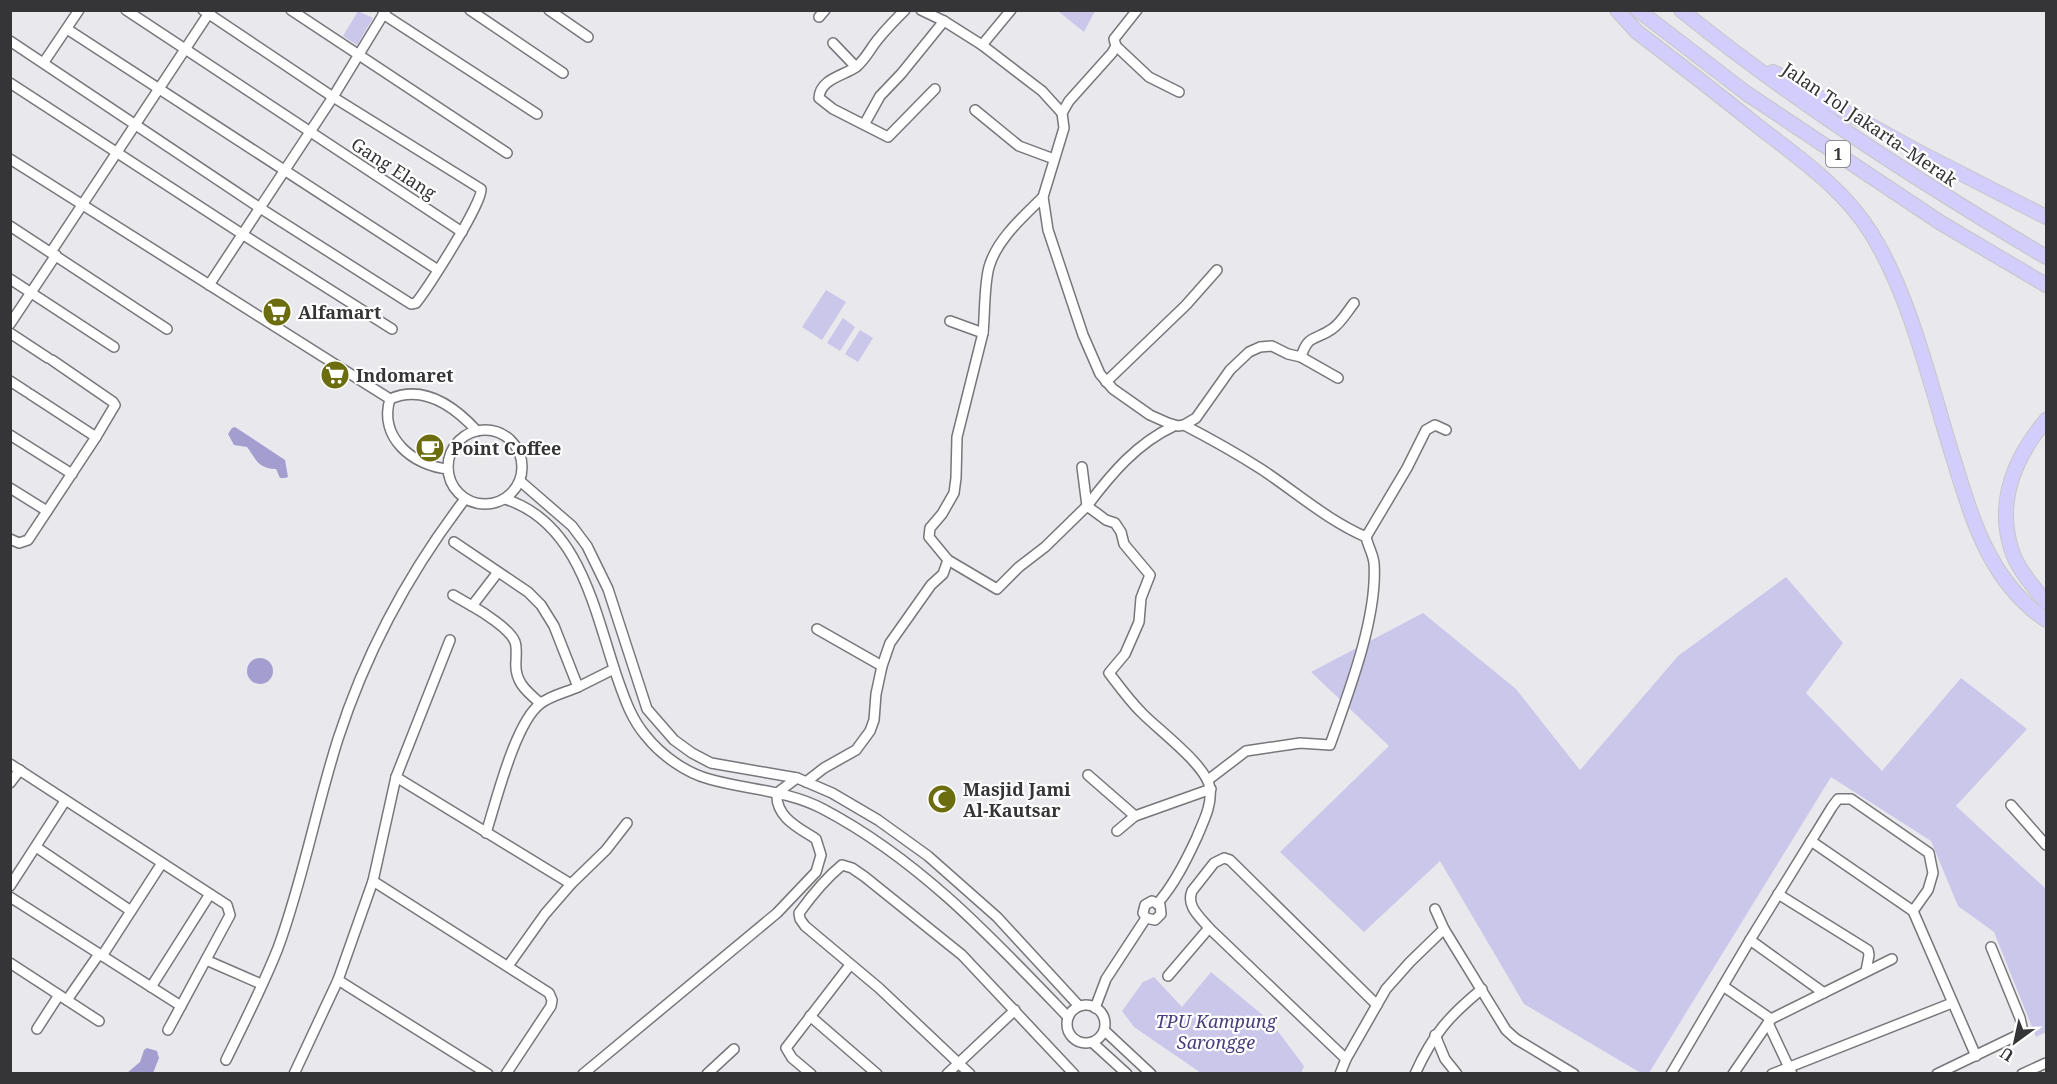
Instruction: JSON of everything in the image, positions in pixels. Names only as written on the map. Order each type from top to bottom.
[{"type":"highway","points":[[1617,10],[1637,32],[1809,166],[1852,207],[1871,233],[1890,269],[1905,306],[1975,526],[1994,566],[2016,594],[2046,620]]},
{"type":"highway","name":"1","points":[[1638,10],[1746,93],[1941,223],[2046,285]]},
{"type":"highway","name":"Jalan Tol Jakarta–Merak","points":[[1681,10],[1724,45],[1806,105],[1957,204],[2046,257]]},
{"type":"highway","points":[[1724,45],[1915,150],[2046,217]]},
{"type":"highway","points":[[2046,420],[2015,466],[2008,494],[2006,524],[2011,549],[2028,581],[2046,602]]},
{"type":"street","points":[[44,62],[79,10]]},
{"type":"street","name":"Gang Elang","points":[[126,10],[462,232]]},
{"type":"street","points":[[291,10],[507,153]]},
{"type":"street","points":[[470,10],[563,73]]},
{"type":"street","points":[[549,10],[588,37]]},
{"type":"street","points":[[904,10],[856,67],[831,79],[818,97],[826,105],[865,123],[888,137],[935,89]]},
{"type":"street","points":[[921,10],[944,21],[982,45],[1042,91],[1062,112],[1064,128],[1043,197],[1048,230],[1062,275],[1092,356],[1106,382],[1135,406],[1174,426]]},
{"type":"street","points":[[982,45],[1011,10]]},
{"type":"street","points":[[1137,10],[1114,39],[1116,46],[1149,77],[1179,92]]},
{"type":"street","points":[[10,41],[44,62],[137,125],[260,208],[411,304],[417,301],[438,270],[482,196],[481,189],[333,97],[208,12],[186,50],[137,125],[118,152],[83,206],[10,324]]},
{"type":"street","points":[[209,285],[333,97],[384,12],[537,114]]},
{"type":"street","points":[[865,123],[880,96],[944,21]]},
{"type":"street","points":[[67,29],[438,270]]},
{"type":"street","points":[[833,43],[856,67]]},
{"type":"street","points":[[1062,112],[1116,46]]},
{"type":"street","points":[[10,83],[392,329]]},
{"type":"street","points":[[975,110],[1019,146],[1054,159]]},
{"type":"street","points":[[10,159],[390,399]]},
{"type":"street","points":[[1043,197],[1019,220],[997,249],[992,260],[988,273],[983,333],[957,437],[954,493],[929,533],[929,537],[948,561],[993,589],[997,589],[1045,547],[1087,506],[1120,465],[1159,433],[1174,426],[1185,425],[1196,418],[1225,376],[1249,352],[1268,346],[1301,357],[1338,378]]},
{"type":"street","points":[[10,226],[167,329]]},
{"type":"street","points":[[1106,382],[1186,305],[1217,270]]},
{"type":"street","points":[[10,279],[114,347]]},
{"type":"street","points":[[1301,357],[1305,345],[1333,328],[1354,303]]},
{"type":"street","points":[[950,321],[983,333]]},
{"type":"street","points":[[10,333],[115,405],[28,540],[19,543],[10,539]]},
{"type":"street","points":[[10,381],[96,436]]},
{"type":"street","points":[[390,399],[402,395],[420,395],[446,403],[457,410],[477,431]]},
{"type":"street","points":[[390,399],[388,416],[391,430],[404,451],[426,466],[448,469]]},
{"type":"street","points":[[1117,831],[1135,816],[1209,785],[1246,751],[1300,743],[1330,745],[1360,654],[1370,612],[1374,565],[1365,537],[1326,515],[1220,443],[1185,425]]},
{"type":"street","points":[[1365,537],[1407,468],[1426,430],[1435,425],[1446,430]]},
{"type":"street","points":[[477,431],[496,432],[512,442],[522,461],[520,482],[514,492],[505,499],[485,505],[465,499],[453,486],[448,469],[449,459],[459,441],[477,431]]},
{"type":"street","points":[[10,435],[72,474]]},
{"type":"street","points":[[1082,466],[1087,506]]},
{"type":"street","points":[[520,482],[572,526],[587,546],[608,589],[647,709],[674,740],[711,764],[801,780],[832,793],[878,820],[928,856],[997,917],[1080,1006]]},
{"type":"street","points":[[10,488],[47,511]]},
{"type":"street","points":[[226,1060],[277,950],[338,739],[373,650],[420,562],[465,499]]},
{"type":"street","points":[[505,499],[520,504],[536,514],[561,537],[573,556],[591,598],[634,722],[647,738],[686,769],[708,779],[777,793],[822,809],[869,837],[919,872],[982,927],[1068,1017]]},
{"type":"street","points":[[1087,506],[1118,526],[1124,544],[1150,575],[1141,598],[1139,622],[1125,654],[1109,673],[1140,712],[1196,764],[1209,785],[1208,812],[1188,856],[1157,904],[1152,901],[1145,905],[1143,913],[1146,918],[1106,979],[1095,1008]]},
{"type":"street","points":[[454,542],[528,592],[541,604],[554,626],[579,687]]},
{"type":"street","points":[[777,793],[856,750],[870,731],[874,720],[876,694],[890,643],[931,585],[943,574],[948,561]]},
{"type":"street","points":[[472,606],[498,572]]},
{"type":"street","points":[[453,596],[482,612],[511,635],[516,643],[514,673],[521,685],[540,703]]},
{"type":"street","points":[[817,629],[882,666]]},
{"type":"street","points":[[294,1074],[338,980],[373,881],[396,777],[450,640]]},
{"type":"street","points":[[486,833],[519,733],[540,703],[614,669]]},
{"type":"street","points":[[10,764],[227,905],[230,915],[168,1030]]},
{"type":"street","points":[[10,783],[20,770]]},
{"type":"street","points":[[1088,775],[1135,816]]},
{"type":"street","points":[[396,777],[571,884]]},
{"type":"street","points":[[583,1074],[755,933],[814,875],[820,855],[817,843],[813,837],[798,829],[785,816],[777,793]]},
{"type":"street","points":[[1671,1074],[1750,940],[1838,799],[1851,799],[1929,853],[1933,873],[1928,890],[1913,911]]},
{"type":"street","points":[[10,886],[65,801]]},
{"type":"street","points":[[2011,805],[2046,845]]},
{"type":"street","points":[[508,966],[530,933],[571,884],[606,850],[627,823]]},
{"type":"street","points":[[1811,841],[1913,911],[1976,1056]]},
{"type":"street","points":[[36,847],[130,911]]},
{"type":"street","points":[[1346,1059],[1209,927],[1191,906],[1192,891],[1214,863],[1224,858],[1230,860],[1245,872],[1377,1005]]},
{"type":"street","points":[[67,1000],[162,863]]},
{"type":"street","points":[[970,1074],[879,988],[805,926],[800,919],[799,913],[829,876],[842,866],[852,868],[865,877],[962,955],[1074,1074]]},
{"type":"street","points":[[373,881],[549,993],[552,1000],[551,1006],[506,1074]]},
{"type":"street","points":[[151,987],[210,894]]},
{"type":"street","points":[[1778,894],[1868,950],[1866,971]]},
{"type":"street","points":[[10,897],[181,1006]]},
{"type":"street","points":[[1435,909],[1444,928],[1510,1036],[1574,1074]]},
{"type":"street","points":[[1168,976],[1209,927]]},
{"type":"street","points":[[1340,1074],[1346,1059],[1386,989],[1444,928]]},
{"type":"street","points":[[1750,940],[1824,993]]},
{"type":"street","points":[[1937,1074],[2020,1034],[2022,1027],[1991,947]]},
{"type":"street","points":[[206,960],[261,984]]},
{"type":"street","points":[[1733,1074],[1770,1021],[1892,960]]},
{"type":"street","points":[[811,1074],[789,1055],[786,1048],[850,965]]},
{"type":"street","points":[[11,966],[99,1021]]},
{"type":"street","points":[[338,980],[488,1074]]},
{"type":"street","points":[[1723,986],[1770,1021],[1791,1070]]},
{"type":"street","points":[[1415,1074],[1435,1035],[1454,1012],[1482,989]]},
{"type":"street","points":[[37,1029],[58,995]]},
{"type":"street","points":[[1772,1074],[1791,1070],[1952,1003]]},
{"type":"street","points":[[1091,1005],[1104,1016],[1105,1031],[1093,1043],[1080,1043],[1069,1032],[1068,1017],[1080,1006],[1091,1005]]},
{"type":"street","points":[[947,1074],[1015,1010]]},
{"type":"street","points":[[810,1016],[877,1074]]},
{"type":"street","points":[[1105,1031],[1151,1074]]},
{"type":"street","points":[[1435,1035],[1445,1059],[1457,1074]]},
{"type":"street","points":[[1093,1043],[1127,1074]]},
{"type":"street","points":[[706,1074],[734,1048]]},
{"type":"street","points":[[2022,1074],[2046,1063]]},
{"type":"green space","points":[[358,11],[373,18],[357,45],[343,36]]},
{"type":"green space","points":[[1058,11],[1095,11],[1084,32]]},
{"type":"green space","points":[[826,290],[846,302],[822,340],[802,327]]},
{"type":"green space","points":[[843,318],[855,327],[840,351],[827,343]]},
{"type":"green space","points":[[860,330],[873,338],[858,362],[845,354]]},
{"type":"green space","points":[[1786,577],[1843,643],[1806,693],[1882,771],[1961,678],[2027,729],[1956,806],[2046,889],[2046,1032],[2036,1037],[1994,932],[1958,906],[1931,841],[1831,777],[1649,1073],[1641,1073],[1524,1004],[1440,861],[1364,932],[1280,852],[1389,746],[1311,672],[1423,613],[1516,689],[1580,770],[1678,656]]},
{"type":"green space","name":"TPU Kampung Sarongge","points":[[1211,972],[1271,1022],[1304,1066],[1301,1073],[1201,1073],[1134,1027],[1122,1011],[1143,982],[1154,977],[1182,1007]]},
{"type":"shaded area","points":[[235,427],[285,460],[288,477],[280,478],[276,469],[261,465],[247,447],[234,445],[228,434]]},
{"type":"shaded area","points":[[260,658],[269,662],[273,671],[269,680],[260,684],[251,680],[247,671],[251,662]]},
{"type":"shaded area","points":[[147,1048],[157,1051],[159,1058],[153,1073],[127,1073],[140,1062]]},
{"type":"place","name":"Alfamart","points":[[277,312]]},
{"type":"place","name":"Indomaret","points":[[335,375]]},
{"type":"place","name":"Point Coffee","points":[[430,448]]},
{"type":"place","name":"Masjid Jami Al-Kautsar","points":[[942,799]]}]
